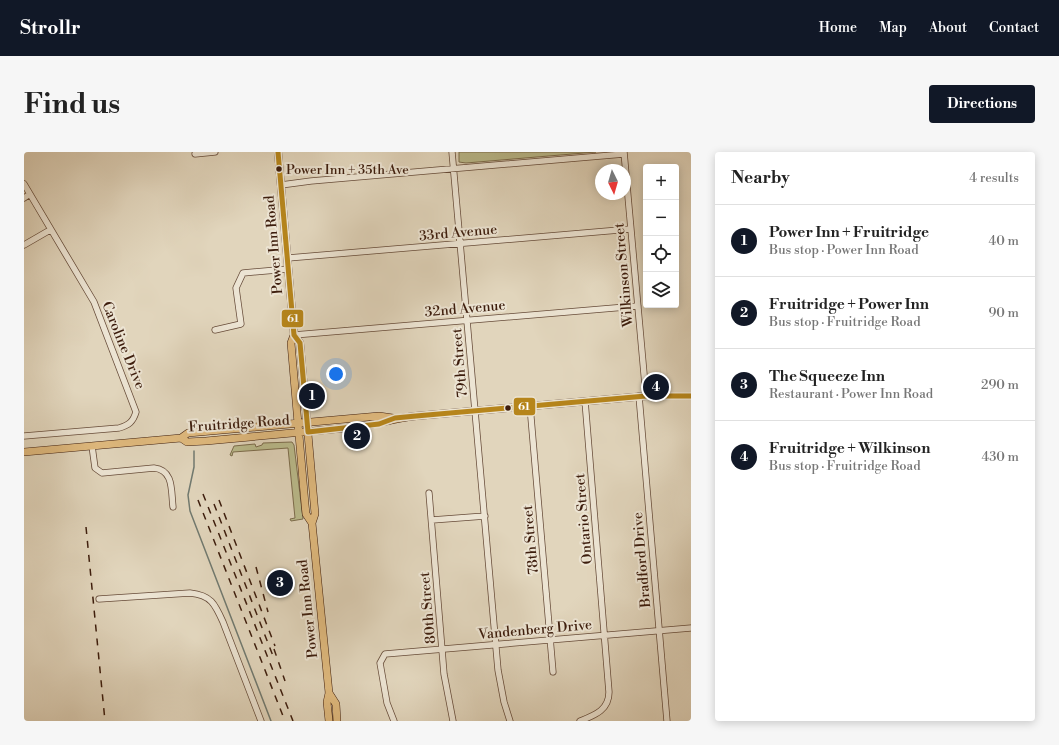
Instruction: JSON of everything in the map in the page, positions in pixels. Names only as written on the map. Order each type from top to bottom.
[{"type":"main road","name":"Power Inn Road","points":[[278,152],[294,335],[290,344],[297,424],[306,514],[312,523]]},
{"type":"main road","name":"Power Inn Road","points":[[294,335],[300,343],[315,514],[312,523],[330,693],[336,704],[337,721]]},
{"type":"main road","name":"Fruitridge Road","points":[[678,395],[691,390]]},
{"type":"main road","name":"Fruitridge Road","points":[[181,438],[187,442],[365,426],[395,418],[643,396],[691,396]]},
{"type":"main road","name":"Fruitridge Road","points":[[24,452],[181,438],[188,433],[378,416],[395,418]]},
{"type":"main road","name":"Power Inn Road","points":[[329,721],[327,702],[330,693]]},
{"type":"street","points":[[195,154],[215,152]]},
{"type":"street","name":"79th Street","points":[[452,152],[500,686],[510,721]]},
{"type":"street","points":[[281,185],[624,153]]},
{"type":"street","name":"Wilkinson Street","points":[[624,153],[638,306],[643,396]]},
{"type":"street","name":"Caroline Drive","points":[[24,184],[94,302],[136,412],[134,420],[128,426],[119,428],[24,436]]},
{"type":"street","points":[[24,198],[30,194]]},
{"type":"street","name":"33rd Avenue","points":[[288,258],[631,229]]},
{"type":"street","points":[[24,245],[50,230]]},
{"type":"street","points":[[215,330],[241,324],[236,288],[244,273],[288,269]]},
{"type":"street","name":"32nd Avenue","points":[[294,335],[638,306]]},
{"type":"street","name":"Bradford Drive","points":[[643,396],[659,630],[667,721]]},
{"type":"street","name":"Ontario Street","points":[[580,721],[600,712],[608,701],[609,692],[585,401]]},
{"type":"street","name":"78th Street","points":[[530,406],[553,672]]},
{"type":"street","points":[[92,446],[95,468],[102,472],[154,468],[161,469],[166,472],[169,479],[173,507]]},
{"type":"street","name":"80th Street","points":[[429,493],[442,649],[446,687],[453,721]]},
{"type":"street","points":[[432,520],[485,516]]},
{"type":"street","points":[[99,599],[190,593],[200,594],[209,599],[216,606],[223,622],[260,721]]},
{"type":"street","name":"Vandenberg Drive","points":[[394,721],[384,688],[380,663],[382,656],[389,653],[691,628]]},
{"type":"green space","points":[[459,152],[596,152],[466,163],[459,162]]},
{"type":"green space","points":[[292,442],[294,445],[303,519],[291,521],[290,519],[295,518],[288,448],[233,452],[232,456],[230,455],[234,446],[255,444],[256,447],[262,445],[263,443]]},
{"type":"waterway","points":[[194,451],[194,467],[188,495],[190,511],[271,721]]},
{"type":"railway","points":[[203,494],[293,721]]},
{"type":"railway","points":[[198,500],[285,721]]},
{"type":"railway","points":[[219,500],[275,646]]},
{"type":"railway","points":[[214,504],[273,656]]},
{"type":"railway","points":[[86,527],[105,721]]},
{"type":"railway","points":[[256,567],[268,612]]},
{"type":"railway","points":[[274,649],[285,681]]},
{"type":"transit line","name":"61","points":[[278,152],[294,335],[300,343],[308,432],[379,424],[395,418],[416,416],[646,396],[691,396]]},
{"type":"place","name":"Power Inn + 35th Ave","points":[[279,169]]},
{"type":"place","name":"Fruitridge + Wilkinson","points":[[656,387]]},
{"type":"place","name":"Power Inn + Fruitridge","points":[[312,396]]},
{"type":"place","name":"Fruitridge + Power Inn","points":[[357,436]]},
{"type":"place","name":"The Squeeze Inn","points":[[280,583]]}]
